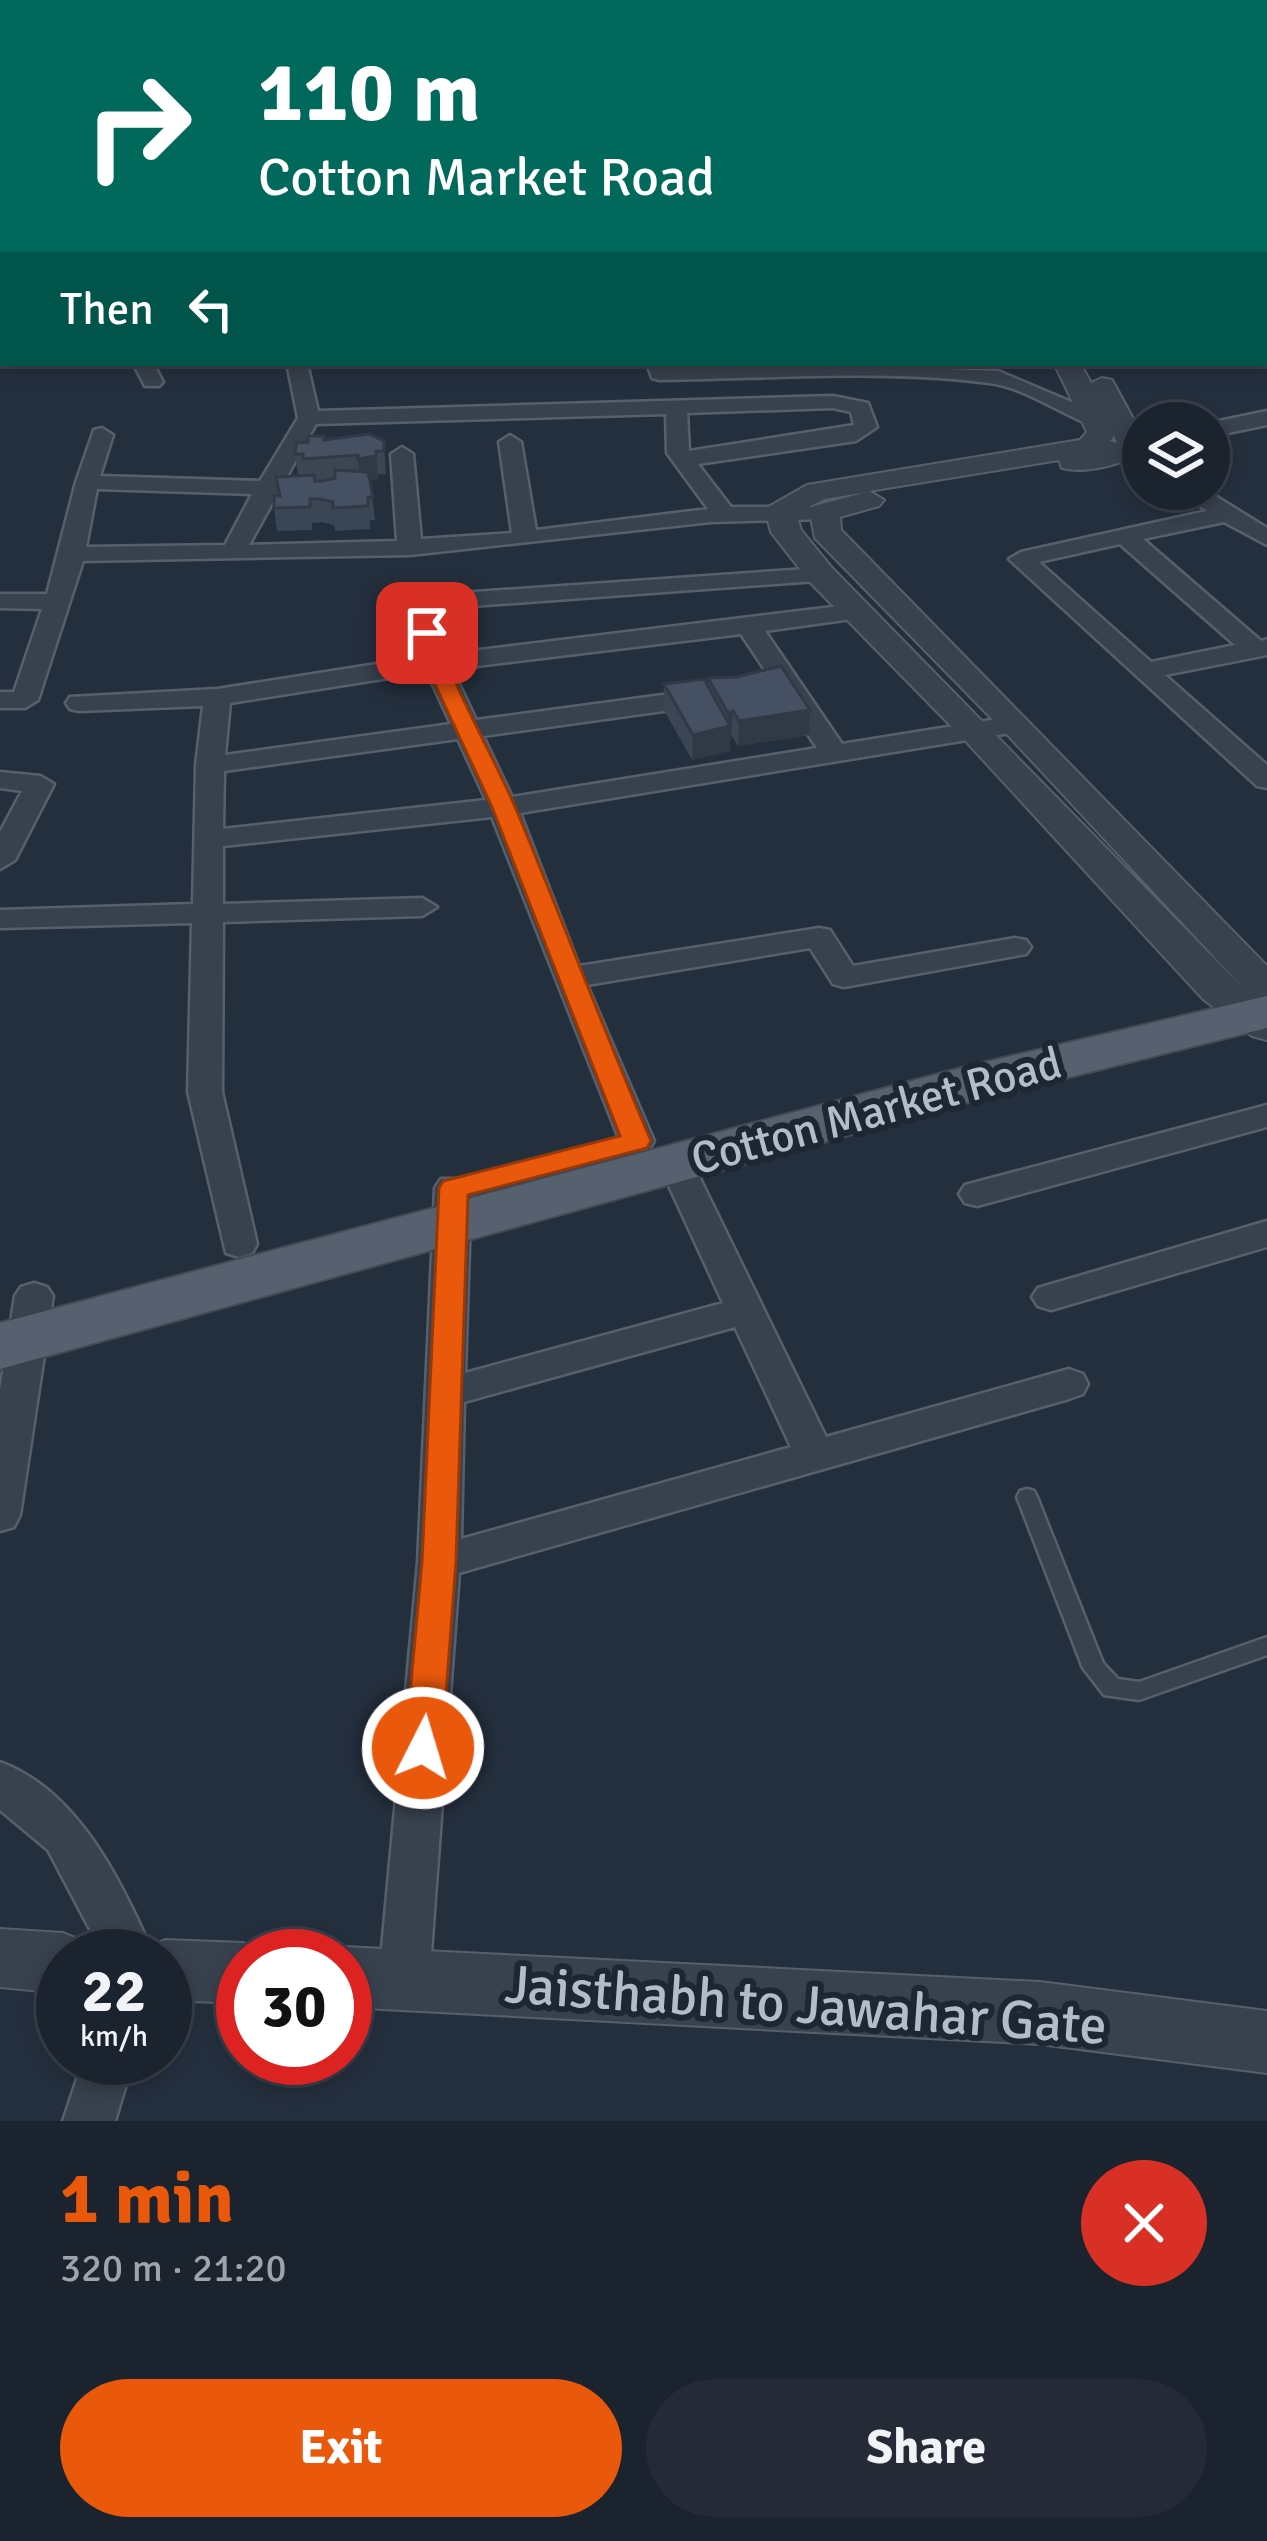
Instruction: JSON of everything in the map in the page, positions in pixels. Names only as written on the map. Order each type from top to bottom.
[{"type":"main road","name":"Cotton Market Road","points":[[16,1322],[1256,999]]},
{"type":"main road","name":"Cotton Market Road","points":[[16,1322],[239,1244],[453,1205]]},
{"type":"street","points":[[234,551],[309,418],[298,366]]},
{"type":"street","points":[[658,366],[659,374],[842,367],[998,377],[1120,441]]},
{"type":"street","points":[[1069,366],[1120,441]]},
{"type":"street","points":[[1093,366],[1120,441]]},
{"type":"street","points":[[309,418],[844,402],[860,408],[866,427],[856,434],[683,459]]},
{"type":"street","points":[[676,405],[678,453],[723,512]]},
{"type":"street","points":[[1230,426],[1267,418]]},
{"type":"street","points":[[0,700],[25,700],[73,554],[102,435]]},
{"type":"street","points":[[780,509],[817,491],[1120,441]]},
{"type":"street","points":[[73,554],[410,548],[525,539],[723,512],[825,512],[1120,441]]},
{"type":"street","points":[[510,442],[525,539]]},
{"type":"street","points":[[402,454],[410,548]]},
{"type":"street","points":[[87,482],[266,488]]},
{"type":"street","points":[[780,509],[786,532],[821,575],[974,730],[1256,999]]},
{"type":"street","points":[[1226,510],[1267,538]]},
{"type":"street","points":[[825,512],[826,532],[897,609],[1016,724],[1256,999]]},
{"type":"street","points":[[1231,513],[1022,559],[1267,780]]},
{"type":"street","points":[[1126,537],[1261,648]]},
{"type":"street","points":[[815,1456],[746,1310],[656,1152],[568,978],[503,807],[436,663],[418,603],[821,575]]},
{"type":"street","points":[[0,601],[57,602]]},
{"type":"street","points":[[79,703],[217,697],[436,663],[857,612]]},
{"type":"street","points":[[748,625],[765,688],[834,752]]},
{"type":"street","points":[[1149,670],[1261,648]]},
{"type":"street","points":[[209,765],[469,733],[765,688]]},
{"type":"street","points":[[217,697],[209,765],[205,1092],[239,1244]]},
{"type":"street","points":[[210,839],[503,807],[1016,724]]},
{"type":"street","points":[[0,780],[40,784],[0,860]]},
{"type":"street","points":[[0,919],[422,907]]},
{"type":"street","points":[[568,978],[819,937],[844,977],[1015,947]]},
{"type":"street","points":[[977,1194],[1267,1116]]},
{"type":"street","points":[[374,1978],[439,1562],[453,1205]]},
{"type":"street","points":[[1051,1297],[1267,1234]]},
{"type":"street","points":[[446,1394],[746,1310]]},
{"type":"street","points":[[0,1515],[16,1322]]},
{"type":"street","points":[[439,1562],[1069,1384]]},
{"type":"street","points":[[0,1782],[64,1835],[115,1929]]},
{"type":"street","points":[[0,1958],[36,1961]]},
{"type":"street","name":"Jaisthabh to Jawahar Gate","points":[[374,1978],[1040,2013],[1267,2042]]},
{"type":"street","points":[[89,2121],[100,2085]]},
{"type":"lane","points":[[1027,1497],[1094,1668],[1112,1688],[1139,1691],[1267,1646]]},
{"type":"building","points":[[369,434],[384,441],[384,451],[376,451],[376,456],[303,459],[303,454],[295,454],[296,443],[308,442],[308,436],[324,436],[324,440]]},
{"type":"building","points":[[335,470],[368,472],[373,497],[368,497],[368,506],[333,508],[333,502],[310,499],[310,507],[274,508],[274,496],[280,496],[276,477],[314,475],[315,481],[323,481],[335,478]]},
{"type":"building","points":[[781,666],[810,710],[739,721],[733,711],[728,713],[708,678],[736,677]]},
{"type":"building","points":[[704,679],[730,726],[693,735],[664,684]]},
{"type":"route","points":[[423,1748],[439,1562],[454,1188],[637,1141],[503,807],[436,663],[427,633]]}]
